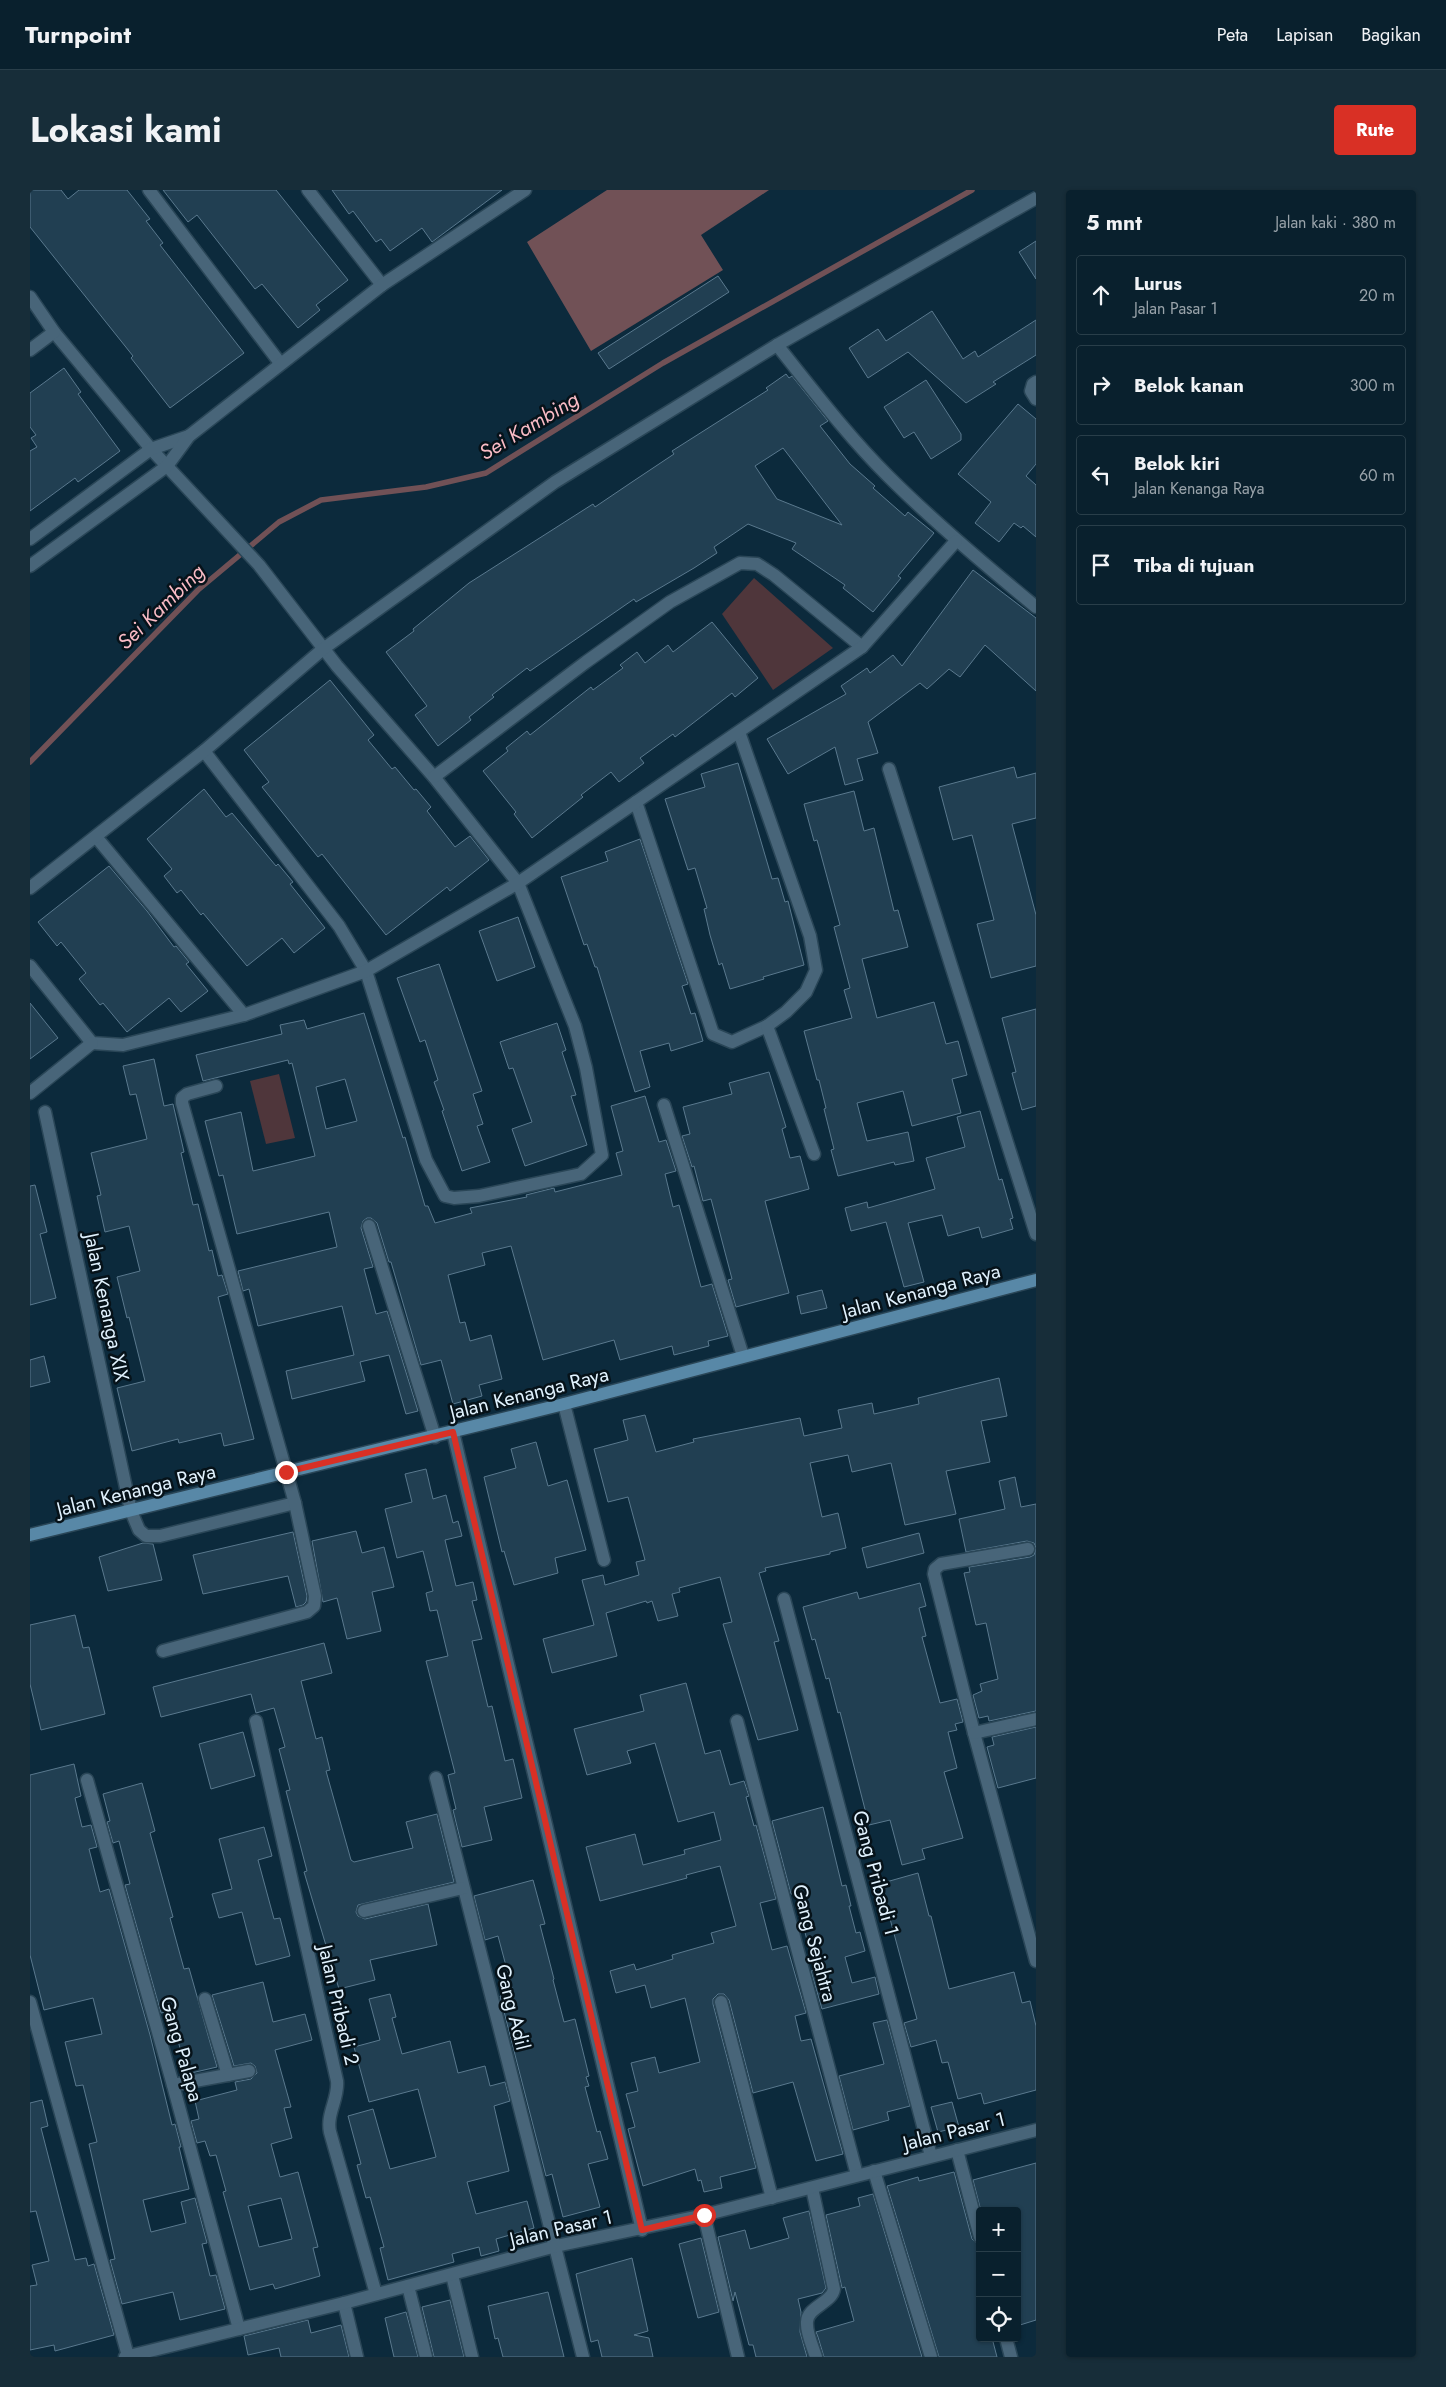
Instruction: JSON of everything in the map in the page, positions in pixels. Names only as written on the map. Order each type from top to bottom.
[{"type":"street","points":[[149,190],[280,363]]},
{"type":"street","points":[[308,190],[382,285]]},
{"type":"street","points":[[30,566],[167,466],[189,436],[382,285],[525,190]]},
{"type":"street","points":[[30,888],[97,838],[204,752],[323,649],[555,482],[777,345],[1036,198]]},
{"type":"street","points":[[30,298],[54,332],[167,466],[234,537],[385,724],[434,777],[518,883],[575,1026],[586,1068],[602,1155],[581,1174],[479,1196],[454,1198],[445,1196],[426,1160],[366,971],[339,926],[204,752]]},
{"type":"street","points":[[30,350],[54,332]]},
{"type":"street","points":[[777,345],[838,422],[887,475],[956,541],[1036,607]]},
{"type":"street","points":[[1036,382],[1032,384],[1031,391],[1036,399]]},
{"type":"street","points":[[30,539],[152,448],[189,436]]},
{"type":"street","points":[[30,1093],[92,1043],[123,1044],[244,1015],[366,971],[518,883],[862,647],[956,541]]},
{"type":"street","points":[[434,777],[586,662],[670,602],[740,563],[757,564],[774,575],[862,647]]},
{"type":"street","points":[[636,802],[713,1034],[732,1042],[767,1026],[786,1012],[806,992],[816,970],[810,936],[739,732]]},
{"type":"street","points":[[889,770],[1036,1234]]},
{"type":"street","points":[[97,838],[244,1015]]},
{"type":"street","points":[[30,966],[92,1043]]},
{"type":"street","points":[[767,1026],[814,1154]]},
{"type":"street","points":[[162,1651],[307,1612],[314,1606],[315,1596],[295,1502],[182,1103],[182,1098],[187,1094],[216,1086]]},
{"type":"street","points":[[664,1105],[742,1356]]},
{"type":"street","name":"Jalan Kenanga XIX","points":[[45,1112],[132,1511],[139,1530],[146,1536],[160,1536],[295,1502]]},
{"type":"street","points":[[369,1226],[435,1437]]},
{"type":"street","name":"Jalan Kenanga Raya","points":[[30,1535],[435,1437],[742,1356],[870,1325],[1036,1280]]},
{"type":"street","points":[[564,1404],[604,1560]]},
{"type":"street","points":[[453,1432],[642,2230]]},
{"type":"street","points":[[1028,1549],[941,1564],[935,1569],[934,1574],[974,1734],[1036,1961]]},
{"type":"street","name":"Gang Pribadi 1","points":[[784,1599],[931,2156]]},
{"type":"street","points":[[974,1734],[1036,1719]]},
{"type":"street","name":"Gang Sejahtra","points":[[737,1720],[857,2175]]},
{"type":"street","name":"Jalan Pribadi 2","points":[[256,1721],[337,2081],[338,2087],[330,2117],[330,2132],[376,2294]]},
{"type":"street","name":"Gang Adil","points":[[436,1778],[556,2246],[582,2357]]},
{"type":"street","name":"Gang Palapa","points":[[87,1780],[239,2329]]},
{"type":"street","points":[[364,1911],[463,1888]]},
{"type":"street","points":[[205,1999],[228,2075]]},
{"type":"street","points":[[30,2002],[126,2357]]},
{"type":"street","points":[[721,2002],[772,2198]]},
{"type":"street","points":[[173,2085],[249,2071]]},
{"type":"street","name":"Jalan Pasar 1","points":[[126,2357],[156,2353],[239,2329],[452,2275],[556,2246],[642,2230],[1036,2130]]},
{"type":"street","points":[[958,2150],[976,2221]]},
{"type":"street","points":[[874,2171],[930,2357]]},
{"type":"street","points":[[812,2188],[834,2289],[833,2294],[810,2314],[807,2321],[816,2357]]},
{"type":"street","points":[[704,2215],[738,2357]]},
{"type":"street","points":[[452,2275],[472,2357]]},
{"type":"street","points":[[408,2286],[426,2357]]},
{"type":"street","points":[[344,2303],[357,2357]]},
{"type":"street","points":[[1007,2342],[1011,2357]]},
{"type":"shaded area","points":[[607,190],[769,190],[701,235],[723,270],[591,351],[527,242]]},
{"type":"shaded area","points":[[754,578],[833,648],[773,690],[722,614]]},
{"type":"shaded area","points":[[279,1074],[295,1138],[266,1144],[250,1081]]},
{"type":"building","points":[[30,190],[61,190],[68,199],[79,190],[127,190],[150,219],[146,221],[163,243],[160,245],[244,353],[170,408],[131,358],[133,356],[30,227]]},
{"type":"building","points":[[163,190],[276,190],[348,280],[316,305],[320,310],[298,328],[262,284],[255,289],[197,215],[188,222]]},
{"type":"building","points":[[332,190],[502,190],[432,242],[422,228],[390,251],[381,239],[376,242],[353,211],[349,214]]},
{"type":"building","points":[[1036,241],[1036,279],[1019,252]]},
{"type":"building","points":[[718,276],[729,292],[609,369],[598,353]]},
{"type":"building","points":[[932,311],[963,359],[975,351],[978,357],[1036,320],[1036,355],[993,382],[996,384],[966,403],[908,352],[868,378],[849,348],[878,329],[886,341]]},
{"type":"building","points":[[64,368],[81,392],[78,394],[120,451],[78,482],[75,478],[30,511],[30,451],[37,447],[31,438],[36,435],[30,427],[30,393]]},
{"type":"building","points":[[786,374],[789,378],[792,376],[828,421],[820,426],[850,464],[875,486],[873,488],[905,516],[908,512],[934,533],[898,576],[901,578],[873,612],[843,588],[845,585],[792,549],[796,543],[748,524],[714,547],[717,553],[694,568],[636,602],[634,599],[530,671],[527,668],[492,695],[494,697],[469,717],[471,720],[438,746],[415,715],[427,706],[386,652],[414,631],[413,629],[469,583],[593,504],[595,507],[674,454],[672,451],[768,390],[766,388]],"holes":[[[783,448],[842,525],[777,499],[755,466]]]},
{"type":"building","points":[[926,380],[961,434],[961,440],[931,459],[914,432],[904,438],[884,407]]},
{"type":"building","points":[[1018,404],[1036,419],[1036,464],[1026,476],[1036,485],[1036,537],[1023,526],[1021,528],[1014,523],[999,542],[975,523],[991,502],[958,474]]},
{"type":"building","points":[[973,570],[1036,618],[1036,691],[985,645],[960,677],[949,669],[927,689],[920,683],[868,722],[878,753],[857,759],[863,780],[845,785],[835,747],[788,774],[767,739],[846,694],[841,686],[867,668],[870,673],[893,655],[902,666]]},
{"type":"building","points":[[712,622],[758,678],[735,697],[732,693],[675,737],[673,734],[640,758],[644,763],[619,782],[611,772],[581,795],[583,797],[532,838],[514,814],[516,812],[483,771],[508,751],[506,748],[527,731],[530,735],[591,687],[593,690],[623,668],[620,665],[637,652],[645,663],[668,645],[673,652]]},
{"type":"building","points":[[330,680],[374,735],[368,740],[392,769],[395,767],[431,807],[427,811],[455,847],[470,836],[489,860],[450,891],[447,887],[386,935],[322,854],[318,857],[262,787],[269,782],[244,750]]},
{"type":"building","points":[[738,763],[772,879],[778,878],[785,902],[788,901],[804,965],[730,989],[722,963],[719,965],[710,935],[704,909],[707,908],[695,868],[688,870],[665,799],[705,787],[701,774]]},
{"type":"building","points":[[1014,767],[1017,778],[1036,773],[1036,818],[1012,824],[1036,915],[1036,966],[991,978],[977,924],[994,920],[972,835],[953,840],[939,787]]},
{"type":"building","points":[[204,789],[226,817],[232,813],[276,866],[278,864],[293,882],[290,884],[325,928],[294,953],[282,938],[247,966],[203,913],[201,915],[181,890],[177,893],[164,876],[172,869],[147,839]]},
{"type":"building","points":[[854,791],[864,831],[874,828],[894,911],[898,910],[908,947],[862,959],[877,1018],[934,1002],[946,1044],[958,1041],[967,1075],[952,1079],[961,1113],[912,1126],[903,1091],[857,1103],[867,1141],[908,1132],[914,1161],[895,1165],[894,1162],[838,1176],[831,1150],[834,1149],[824,1109],[826,1108],[804,1031],[852,1018],[844,990],[850,988],[834,927],[840,925],[817,840],[814,841],[804,804]]},
{"type":"building","points":[[640,839],[688,984],[682,986],[691,1014],[695,1013],[703,1041],[671,1051],[669,1043],[640,1051],[650,1087],[635,1092],[597,967],[595,967],[587,944],[584,945],[561,877],[608,861],[605,852]]},
{"type":"building","points":[[109,866],[174,947],[176,946],[189,962],[186,964],[208,991],[181,1012],[169,998],[127,1032],[103,1003],[100,1005],[79,979],[86,973],[61,942],[57,946],[38,922]]},
{"type":"building","points":[[518,917],[535,967],[497,981],[479,931]]},
{"type":"building","points":[[439,964],[482,1091],[473,1094],[483,1124],[477,1126],[490,1162],[462,1171],[442,1111],[444,1110],[434,1082],[438,1080],[425,1040],[420,1042],[397,978]]},
{"type":"building","points":[[30,1003],[58,1038],[30,1059]]},
{"type":"building","points":[[1036,1009],[1036,1106],[1022,1110],[1012,1073],[1016,1072],[1002,1018]]},
{"type":"building","points":[[364,1013],[403,1138],[405,1137],[425,1206],[428,1206],[435,1223],[472,1213],[470,1208],[527,1197],[526,1195],[554,1188],[555,1192],[622,1175],[616,1153],[623,1151],[611,1106],[645,1096],[659,1142],[666,1140],[676,1171],[665,1174],[673,1207],[679,1205],[701,1287],[712,1284],[728,1336],[708,1341],[709,1346],[674,1355],[672,1346],[620,1360],[614,1340],[543,1360],[511,1246],[482,1253],[485,1265],[448,1275],[460,1323],[465,1322],[470,1341],[491,1335],[502,1379],[479,1385],[482,1396],[453,1404],[441,1360],[421,1365],[391,1262],[389,1262],[377,1223],[371,1218],[367,1218],[363,1221],[361,1228],[373,1267],[364,1269],[376,1314],[387,1311],[418,1411],[406,1414],[389,1355],[360,1362],[365,1381],[292,1399],[286,1371],[354,1355],[342,1306],[258,1326],[249,1289],[243,1291],[238,1271],[337,1247],[329,1212],[237,1234],[223,1175],[219,1176],[205,1121],[241,1112],[253,1171],[315,1156],[292,1063],[289,1064],[288,1060],[203,1081],[196,1055],[282,1034],[280,1025],[304,1020],[307,1029]],"holes":[[[345,1079],[357,1121],[326,1129],[316,1087]]]},
{"type":"building","points":[[557,1023],[566,1050],[562,1052],[576,1095],[571,1096],[587,1145],[525,1166],[512,1129],[532,1122],[513,1068],[509,1069],[500,1042]]},
{"type":"building","points":[[154,1059],[164,1106],[173,1104],[184,1152],[181,1153],[193,1205],[198,1204],[209,1251],[212,1250],[218,1276],[222,1275],[228,1294],[218,1297],[254,1439],[224,1446],[221,1433],[179,1443],[178,1439],[132,1451],[117,1388],[145,1381],[117,1277],[140,1271],[129,1226],[105,1232],[97,1196],[101,1195],[91,1153],[147,1139],[136,1094],[130,1095],[123,1066]]},
{"type":"building","points":[[769,1072],[786,1127],[782,1129],[790,1158],[800,1156],[809,1189],[765,1201],[789,1293],[736,1307],[728,1280],[732,1279],[711,1199],[703,1201],[694,1166],[692,1167],[682,1136],[690,1134],[683,1107],[732,1094],[729,1083]]},
{"type":"building","points":[[980,1111],[999,1180],[1002,1179],[1013,1218],[1010,1219],[1013,1229],[982,1238],[979,1227],[948,1236],[942,1215],[908,1223],[924,1282],[904,1287],[886,1222],[851,1231],[845,1208],[867,1202],[868,1208],[935,1189],[926,1158],[965,1147],[957,1117]]},
{"type":"building","points":[[35,1185],[47,1232],[40,1234],[56,1298],[30,1305],[30,1186]]},
{"type":"building","points":[[822,1290],[827,1308],[801,1314],[797,1296]]},
{"type":"building","points":[[44,1356],[50,1382],[30,1387],[30,1360]]},
{"type":"building","points":[[999,1378],[1007,1416],[981,1421],[990,1462],[946,1471],[956,1514],[905,1525],[891,1463],[852,1472],[848,1455],[810,1463],[822,1517],[838,1513],[846,1548],[830,1552],[830,1554],[765,1568],[766,1571],[759,1573],[779,1641],[774,1642],[798,1730],[758,1740],[723,1624],[732,1622],[720,1577],[679,1588],[680,1592],[672,1594],[678,1616],[658,1621],[652,1601],[647,1603],[646,1601],[606,1613],[617,1656],[552,1673],[543,1639],[594,1625],[582,1580],[603,1575],[605,1585],[639,1575],[636,1562],[645,1560],[628,1497],[608,1502],[594,1449],[628,1440],[623,1420],[645,1415],[656,1452],[694,1442],[693,1439],[800,1418],[804,1436],[842,1428],[838,1410],[872,1403],[874,1414],[919,1404],[918,1398]]},
{"type":"building","points":[[536,1442],[548,1486],[567,1480],[586,1550],[555,1558],[558,1573],[514,1585],[504,1551],[502,1552],[484,1477],[516,1468],[511,1449]]},
{"type":"building","points":[[426,1469],[433,1499],[446,1495],[453,1523],[458,1521],[462,1536],[445,1540],[456,1586],[473,1582],[477,1600],[472,1601],[482,1639],[472,1641],[488,1707],[492,1706],[505,1761],[513,1759],[522,1798],[484,1807],[492,1840],[462,1847],[453,1810],[456,1809],[448,1775],[455,1773],[426,1661],[448,1656],[437,1610],[430,1611],[426,1593],[433,1591],[423,1551],[397,1558],[385,1509],[412,1502],[405,1474]]},
{"type":"building","points":[[1015,1477],[1021,1507],[1036,1504],[1036,1548],[1034,1543],[1027,1541],[966,1552],[959,1519],[1005,1509],[999,1481]]},
{"type":"building","points":[[356,1531],[362,1553],[384,1547],[394,1587],[372,1592],[381,1631],[347,1639],[337,1598],[323,1602],[312,1541]]},
{"type":"building","points":[[293,1532],[307,1596],[306,1602],[303,1605],[296,1607],[288,1576],[203,1594],[193,1555]]},
{"type":"building","points":[[919,1533],[924,1553],[867,1568],[862,1548]]},
{"type":"building","points":[[143,1543],[153,1544],[162,1580],[108,1591],[99,1557]]},
{"type":"building","points":[[1036,1548],[1036,1711],[989,1721],[988,1716],[979,1718],[973,1695],[982,1691],[980,1684],[998,1679],[986,1623],[976,1625],[964,1573],[970,1572],[969,1567],[1030,1557],[1034,1555]]},
{"type":"building","points":[[920,1583],[926,1606],[919,1608],[926,1636],[922,1637],[940,1703],[957,1699],[963,1722],[955,1724],[957,1730],[948,1732],[957,1768],[944,1772],[963,1838],[922,1849],[925,1859],[902,1865],[890,1820],[869,1825],[840,1712],[838,1713],[829,1678],[826,1679],[815,1639],[812,1640],[803,1607],[857,1592],[859,1599]]},
{"type":"building","points":[[75,1615],[83,1648],[89,1647],[105,1714],[41,1730],[30,1684],[30,1625]]},
{"type":"building","points":[[324,1643],[332,1673],[301,1681],[316,1739],[322,1737],[330,1770],[326,1771],[351,1860],[354,1862],[413,1848],[406,1822],[437,1814],[454,1882],[358,1905],[356,1912],[358,1916],[365,1919],[428,1904],[437,1945],[370,1960],[375,1980],[339,1989],[304,1872],[307,1871],[286,1791],[290,1790],[279,1749],[285,1747],[274,1708],[256,1713],[251,1694],[161,1717],[153,1687]]},
{"type":"building","points":[[686,1683],[705,1754],[720,1750],[730,1785],[744,1781],[749,1796],[746,1797],[754,1826],[756,1825],[776,1899],[760,1903],[772,1950],[787,1946],[806,2013],[795,2016],[801,2041],[811,2039],[843,2154],[816,2161],[793,2082],[753,2093],[729,2000],[724,1994],[718,1994],[713,1999],[713,2004],[756,2168],[720,2177],[722,2188],[704,2192],[701,2180],[698,2181],[695,2169],[643,2186],[628,2129],[635,2127],[626,2094],[638,2091],[631,2063],[655,2057],[659,2073],[700,2062],[685,1998],[651,2008],[645,1985],[616,1993],[610,1971],[634,1964],[636,1970],[673,1959],[672,1955],[714,1943],[711,1933],[736,1926],[720,1866],[686,1875],[687,1878],[600,1901],[586,1847],[635,1834],[643,1865],[685,1854],[684,1850],[721,1840],[714,1812],[678,1822],[655,1743],[627,1751],[631,1763],[587,1775],[574,1729],[644,1711],[640,1695]]},
{"type":"building","points":[[1036,1727],[1036,1778],[998,1788],[987,1747],[994,1745],[992,1737]]},
{"type":"building","points":[[243,1732],[255,1776],[211,1789],[199,1744]]},
{"type":"building","points":[[74,1764],[81,1796],[75,1798],[82,1827],[91,1825],[97,1847],[89,1849],[100,1892],[109,1889],[150,2035],[172,2125],[175,2124],[189,2189],[143,2200],[151,2232],[186,2223],[181,2202],[195,2198],[207,2243],[202,2244],[210,2276],[216,2275],[225,2309],[180,2320],[173,2292],[122,2304],[110,2260],[115,2259],[89,2144],[97,2142],[83,2085],[76,2086],[65,2042],[102,2034],[93,1998],[44,2010],[30,1955],[30,1775]]},
{"type":"building","points":[[142,1783],[155,1831],[150,1833],[173,1917],[170,1918],[184,1969],[189,1968],[217,2067],[187,2074],[170,2011],[161,2013],[125,1885],[130,1884],[119,1841],[113,1843],[107,1822],[110,1821],[103,1794]]},
{"type":"building","points":[[823,1807],[842,1886],[846,1885],[856,1933],[860,1932],[865,1951],[845,1957],[852,1983],[875,1977],[879,1994],[822,2009],[811,1971],[824,1967],[816,1937],[807,1940],[803,1925],[810,1923],[802,1893],[791,1894],[772,1821]]},
{"type":"building","points":[[264,1827],[272,1856],[258,1860],[274,1919],[280,1918],[290,1956],[256,1965],[242,1912],[219,1918],[212,1894],[232,1889],[219,1839]]},
{"type":"building","points":[[918,1873],[949,1989],[1014,1972],[1022,2003],[1030,2001],[1036,2026],[1036,2090],[984,2104],[981,2093],[958,2099],[948,2062],[942,2063],[936,2040],[911,2047],[904,2023],[917,2019],[879,1884]]},
{"type":"building","points":[[533,1880],[545,1924],[540,1925],[564,2022],[575,2019],[589,2076],[586,2077],[589,2086],[585,2087],[597,2132],[600,2131],[608,2159],[588,2164],[600,2207],[563,2217],[552,2174],[546,2176],[500,1996],[513,1992],[498,1936],[485,1940],[474,1896]]},
{"type":"building","points":[[263,1982],[273,2022],[305,2014],[312,2040],[275,2050],[291,2107],[284,2108],[292,2138],[271,2144],[280,2177],[298,2172],[318,2247],[313,2248],[320,2276],[275,2289],[273,2284],[250,2290],[223,2192],[226,2191],[216,2155],[210,2156],[205,2141],[197,2143],[191,2121],[199,2119],[195,2101],[237,2090],[235,2082],[251,2079],[257,2073],[255,2066],[251,2063],[234,2066],[212,1995]],"holes":[[[281,2198],[292,2239],[259,2247],[248,2206]]]},
{"type":"building","points":[[390,1994],[396,2017],[392,2018],[402,2054],[450,2041],[458,2073],[485,2066],[490,2086],[505,2082],[510,2101],[494,2106],[509,2171],[467,2182],[476,2214],[527,2201],[534,2228],[496,2239],[499,2251],[481,2256],[479,2247],[452,2254],[454,2262],[388,2280],[380,2248],[384,2247],[370,2197],[366,2198],[357,2165],[361,2164],[348,2116],[373,2109],[390,2169],[436,2157],[418,2089],[369,2102],[354,2047],[380,2040],[369,1999]]},
{"type":"building","points":[[887,2020],[910,2106],[887,2112],[889,2120],[853,2130],[839,2076],[884,2064],[873,2023]]},
{"type":"building","points":[[42,2100],[48,2126],[41,2128],[75,2260],[86,2258],[88,2266],[94,2264],[114,2335],[55,2351],[54,2345],[30,2350],[30,2286],[37,2285],[32,2265],[49,2261],[36,2211],[30,2212],[30,2103]]},
{"type":"building","points":[[952,2102],[959,2127],[938,2132],[931,2107]]},
{"type":"building","points":[[1036,2163],[1036,2320],[1021,2325],[1021,2207],[980,2207],[973,2180]]},
{"type":"building","points":[[954,2172],[972,2239],[976,2243],[976,2342],[993,2342],[997,2357],[939,2357],[887,2186],[918,2177],[919,2181]]},
{"type":"building","points":[[873,2194],[922,2357],[824,2357],[816,2332],[854,2321],[845,2287],[842,2288],[826,2215],[860,2206],[858,2198]]},
{"type":"building","points":[[809,2211],[826,2288],[822,2293],[798,2299],[801,2312],[800,2332],[807,2357],[756,2357],[753,2345],[749,2345],[735,2292],[733,2301],[718,2237],[745,2230],[750,2249],[789,2238],[783,2218]]},
{"type":"building","points":[[701,2238],[719,2312],[698,2318],[679,2244]]},
{"type":"building","points":[[632,2258],[648,2331],[634,2335],[649,2338],[653,2357],[602,2357],[598,2340],[591,2342],[576,2274]]},
{"type":"building","points":[[548,2292],[564,2357],[503,2357],[498,2338],[495,2339],[488,2306]]},
{"type":"building","points":[[450,2300],[464,2357],[434,2357],[422,2307]]},
{"type":"building","points":[[406,2312],[418,2357],[394,2357],[385,2318]]},
{"type":"building","points":[[308,2320],[311,2333],[341,2325],[349,2357],[281,2357],[279,2348],[248,2355],[244,2336]]},
{"type":"waterway","name":"Sei Kambing","points":[[30,762],[198,590],[279,522],[321,500],[426,487],[486,473],[663,363],[972,190]]},
{"type":"route","points":[[286,1472],[453,1432],[642,2230],[704,2215]]}]
